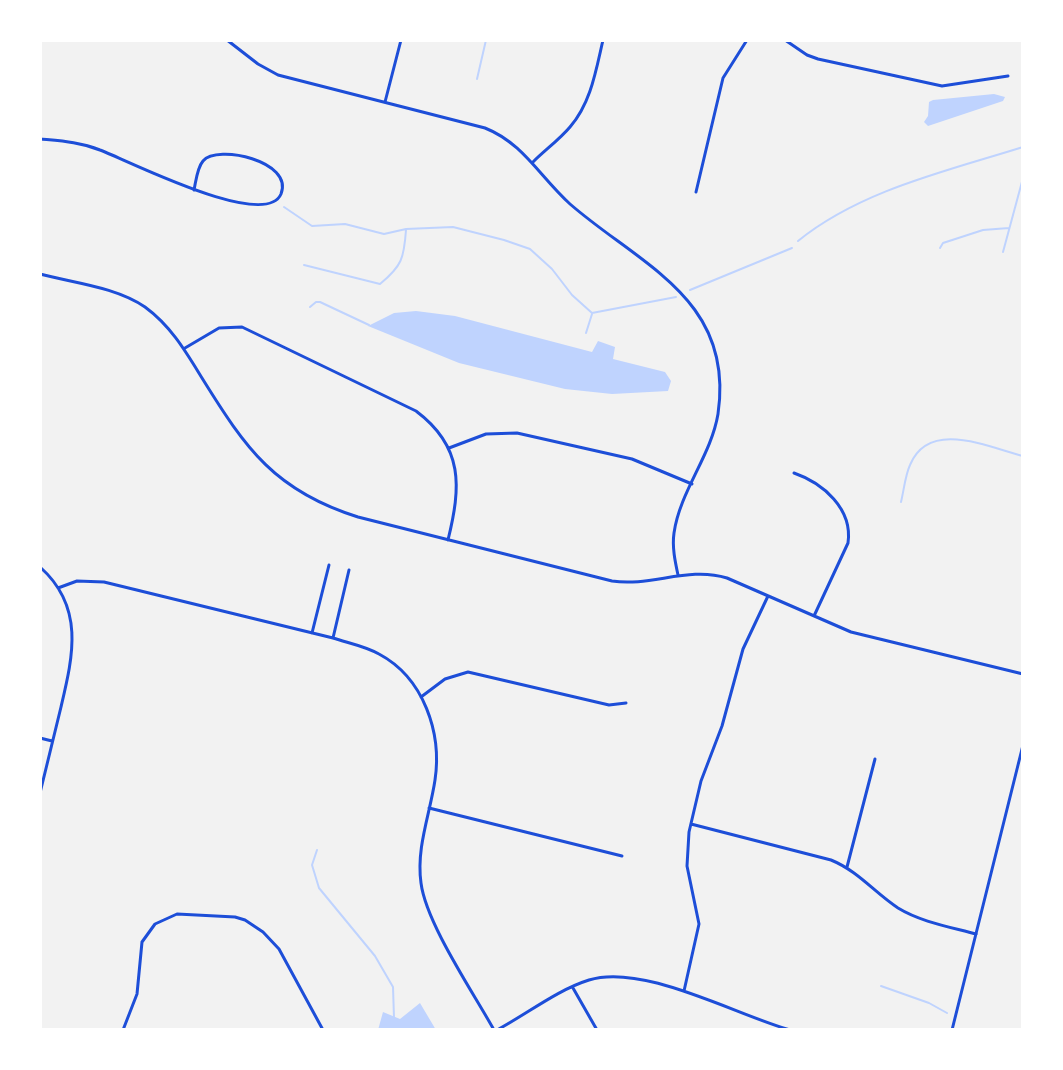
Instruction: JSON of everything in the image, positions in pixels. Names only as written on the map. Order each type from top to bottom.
[{"type":"street","points":[[227,40],[278,75],[485,128],[505,137],[533,162],[569,203],[670,279],[683,293],[706,328],[717,364],[719,405],[712,437],[675,532],[678,575]]},
{"type":"street","points":[[385,102],[401,40]]},
{"type":"street","points":[[533,162],[569,129],[581,111],[591,89],[603,40]]},
{"type":"street","points":[[696,192],[723,78],[747,40]]},
{"type":"street","points":[[785,40],[818,59],[931,85],[955,85],[1008,76]]},
{"type":"street","points":[[40,139],[101,150],[177,185],[194,190],[261,206],[278,199],[282,180],[277,171],[267,164],[219,153],[202,162],[194,190]]},
{"type":"street","points":[[40,274],[132,299],[160,319],[184,349],[236,433],[278,477],[311,499],[344,513],[623,583],[711,573],[851,632],[894,645],[1023,674]]},
{"type":"street","points":[[184,349],[219,328],[236,326],[249,329],[416,411],[430,423],[449,448],[457,472],[458,489],[448,540]]},
{"type":"street","points":[[449,448],[486,434],[517,433],[632,459],[692,484]]},
{"type":"street","points":[[794,473],[812,479],[831,496],[844,514],[849,535],[814,616]]},
{"type":"street","points":[[312,633],[329,565]]},
{"type":"street","points":[[40,567],[58,588],[70,615],[73,639],[71,662],[40,793]]},
{"type":"street","points":[[333,638],[349,570]]},
{"type":"street","points":[[58,588],[77,581],[104,582],[333,638],[388,659],[412,683],[432,723],[436,751],[435,778],[420,860],[425,904],[495,1030],[572,987],[592,979],[613,976],[684,991],[790,1030]]},
{"type":"street","points":[[684,991],[699,924],[687,866],[691,824],[701,781],[722,726],[743,649],[768,596]]},
{"type":"street","points":[[421,697],[445,679],[468,672],[609,705],[626,703]]},
{"type":"street","points":[[40,738],[53,741]]},
{"type":"street","points":[[952,1030],[1023,745]]},
{"type":"street","points":[[847,867],[875,759]]},
{"type":"street","points":[[429,808],[622,856]]},
{"type":"street","points":[[691,824],[847,867],[907,912],[938,925],[976,934]]},
{"type":"street","points":[[123,1030],[137,994],[142,942],[155,924],[177,914],[235,917],[263,932],[286,961],[323,1030]]},
{"type":"street","points":[[572,987],[597,1030]]},
{"type":"water","points":[[994,94],[1005,97],[1003,101],[928,126],[924,122],[928,116],[929,102],[933,100]]},
{"type":"water","points":[[416,311],[455,316],[592,352],[598,341],[615,347],[613,359],[665,372],[671,381],[668,391],[612,394],[565,389],[459,363],[368,326],[394,313]]},
{"type":"water","points":[[420,1003],[436,1030],[378,1030],[383,1012],[400,1019]]},
{"type":"waterway","points":[[477,79],[486,40]]},
{"type":"waterway","points":[[798,241],[823,223],[877,195],[1023,147]]},
{"type":"waterway","points":[[1003,252],[1023,178]]},
{"type":"waterway","points":[[284,207],[312,226],[345,224],[384,234],[406,229],[453,227],[504,240],[530,249],[592,313],[676,297]]},
{"type":"waterway","points":[[940,248],[943,243],[983,230],[1009,228]]},
{"type":"waterway","points":[[304,265],[380,284],[400,261],[406,230]]},
{"type":"waterway","points":[[690,290],[792,248]]},
{"type":"waterway","points":[[310,307],[320,302],[369,325]]},
{"type":"waterway","points":[[586,333],[592,314]]},
{"type":"waterway","points":[[901,502],[910,465],[919,451],[931,443],[960,440],[1023,456]]},
{"type":"waterway","points":[[317,850],[312,865],[319,888],[375,956],[393,987],[394,1018]]},
{"type":"waterway","points":[[881,986],[929,1003],[947,1013]]}]
